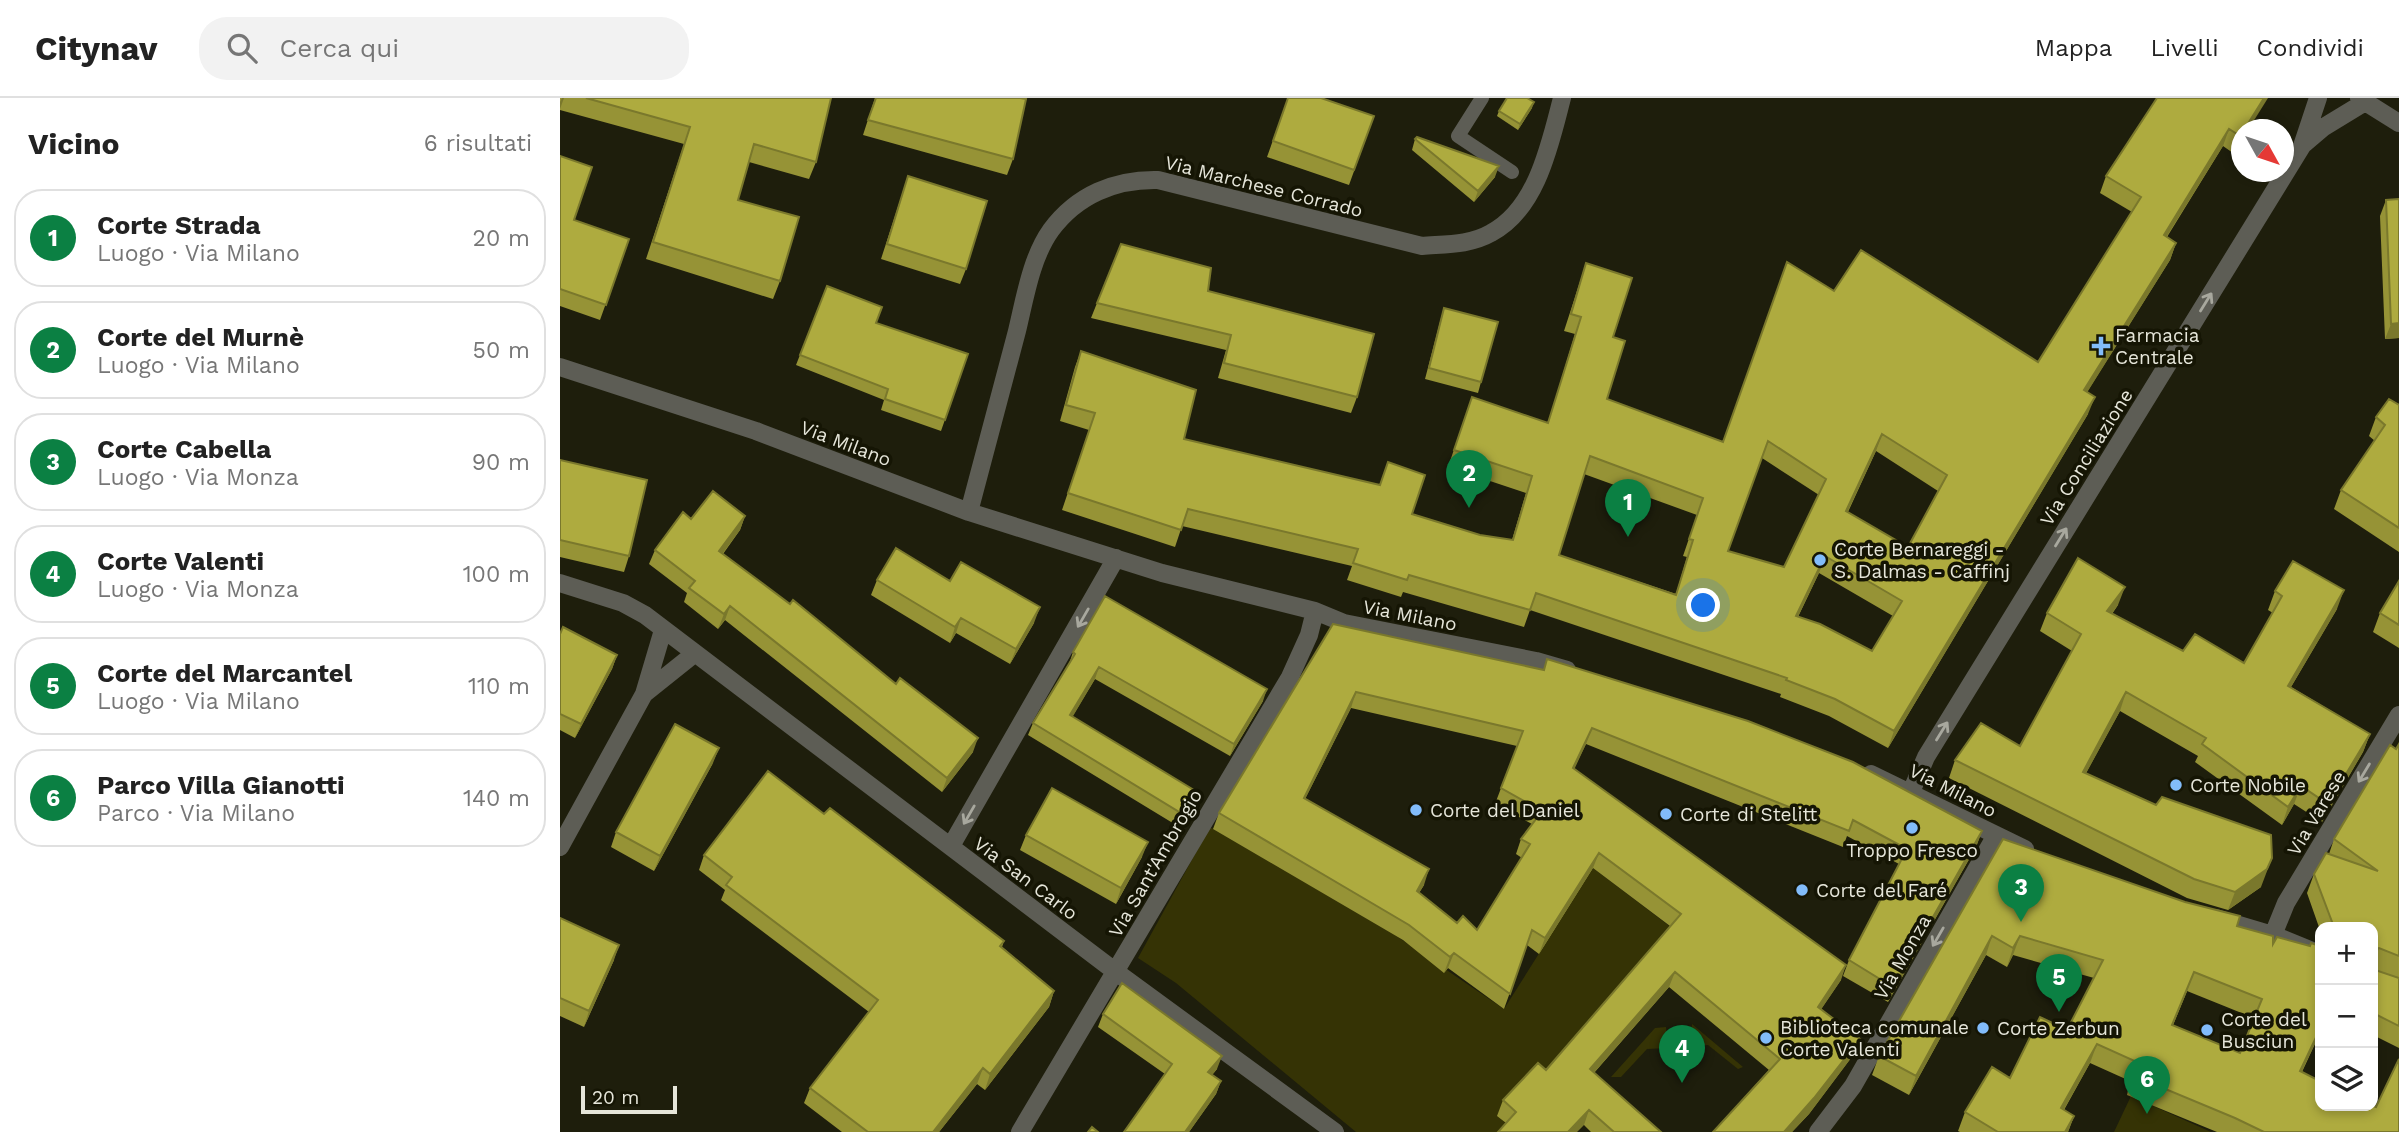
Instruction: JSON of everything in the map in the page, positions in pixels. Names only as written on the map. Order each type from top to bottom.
[{"type":"street","name":"Via Marchese Corrado","points":[[969,512],[1033,270],[1051,231],[1075,205],[1111,186],[1131,180],[1158,180],[1422,246],[1464,243],[1492,233],[1516,212],[1536,181],[1562,98]]},
{"type":"street","name":"Via Conciliazione","points":[[1911,792],[1926,757],[2302,146],[2318,98]]},
{"type":"street","name":"Via Conciliazione","points":[[2302,146],[2362,100]]},
{"type":"street","points":[[2362,100],[2399,123]]},
{"type":"street","name":"Via Milano","points":[[560,366],[756,431],[969,512],[1162,573],[1315,611],[1344,623],[1536,661],[1581,674]]},
{"type":"street","points":[[951,846],[1116,558]]},
{"type":"street","name":"Via San Carlo","points":[[560,583],[623,603],[663,630],[1116,972],[1335,1132]]},
{"type":"street","name":"Via Sant'Ambrogio","points":[[1020,1132],[1290,677],[1309,635],[1315,611]]},
{"type":"street","points":[[560,847],[644,694],[663,630]]},
{"type":"street","points":[[644,694],[694,654]]},
{"type":"street","name":"Via Varese","points":[[2273,935],[2286,903],[2399,715]]},
{"type":"street","name":"Via Milano","points":[[1855,768],[1911,792],[2044,857]]},
{"type":"street","name":"Via Monza","points":[[1824,1130],[1853,1086],[1996,835]]},
{"type":"street","points":[[2201,914],[2273,935],[2315,952]]},
{"type":"lane","points":[[1482,98],[1458,136],[1512,172]]},
{"type":"shaded area","points":[[1210,827],[1395,935],[1504,1009],[1593,868],[1676,931],[1562,1059],[1498,1115],[1510,1128],[1507,1132],[1356,1132],[1176,983],[1138,958]]},
{"type":"shaded area","points":[[1692,1024],[1743,1067],[1738,1069],[1708,1045],[1690,1047]]},
{"type":"shaded area","points":[[1666,1027],[1668,1048],[1647,1049],[1621,1077],[1611,1077],[1655,1028]]},
{"type":"shaded area","points":[[2131,1096],[2211,1132],[2114,1132]]},
{"type":"building","points":[[586,98],[831,98],[816,162],[754,144],[738,200],[799,217],[780,281],[653,242],[690,127]]},
{"type":"building","points":[[876,98],[1026,99],[1013,159],[868,120]]},
{"type":"building","points":[[1288,98],[1321,98],[1374,116],[1354,170],[1273,141]]},
{"type":"building","points":[[1507,98],[1527,98],[1534,102],[1520,124],[1499,111]]},
{"type":"building","points":[[2157,98],[2264,98],[2251,119],[2231,119],[2231,130],[2229,129],[2164,235],[2176,243],[2084,390],[2095,397],[1894,731],[1835,699],[1786,680],[1787,678],[1536,593],[1530,610],[1409,575],[1407,580],[1353,563],[1358,549],[1188,509],[1181,530],[1068,493],[1095,413],[1066,405],[1081,351],[1196,390],[1184,439],[1380,485],[1388,462],[1425,475],[1412,514],[1480,535],[1513,540],[1532,476],[1454,450],[1472,397],[1548,423],[1581,317],[1571,314],[1586,263],[1632,278],[1613,337],[1625,341],[1607,399],[1723,442],[1787,262],[1834,291],[1861,250],[2038,362],[2141,197],[2106,176]],"holes":[[[1882,434],[1947,475],[1908,547],[1846,511]],[[1768,441],[1826,479],[1784,567],[1728,551]],[[1590,456],[1703,498],[1689,539],[1693,540],[1676,595],[1559,555]],[[1825,556],[1902,601],[1872,651],[1820,624],[1796,616]]]},
{"type":"building","points":[[1417,137],[1499,166],[1478,191],[1415,139]]},
{"type":"building","points":[[560,156],[592,167],[574,220],[629,239],[606,305],[560,289]]},
{"type":"building","points":[[908,176],[987,201],[966,269],[887,244]]},
{"type":"building","points":[[2399,199],[2399,323],[2391,324],[2386,200]]},
{"type":"building","points":[[1121,244],[1211,268],[1208,291],[1374,334],[1357,397],[1224,363],[1231,335],[1097,303]]},
{"type":"building","points":[[827,286],[882,307],[876,323],[968,354],[945,420],[885,399],[888,389],[800,355]]},
{"type":"building","points":[[1444,308],[1498,322],[1481,382],[1429,368]]},
{"type":"building","points":[[2389,399],[2399,405],[2399,528],[2341,490],[2385,425],[2376,417]]},
{"type":"building","points":[[560,460],[647,480],[629,556],[560,540]]},
{"type":"building","points":[[713,491],[745,516],[719,551],[790,604],[793,600],[896,684],[900,678],[978,738],[947,778],[730,606],[724,614],[689,588],[695,581],[655,550],[683,512],[691,519]]},
{"type":"building","points":[[896,548],[950,581],[961,562],[1040,607],[1016,649],[961,618],[955,627],[877,580]]},
{"type":"building","points":[[2078,558],[2125,587],[2107,611],[2183,651],[2195,634],[2244,663],[2282,596],[2275,591],[2293,561],[2344,590],[2288,686],[2370,734],[2328,804],[2301,786],[2288,807],[2202,744],[2206,738],[2126,692],[2083,772],[2156,805],[2162,797],[2271,835],[2272,858],[2267,869],[2235,892],[2194,879],[1955,760],[1981,723],[2020,746],[2081,634],[2047,613]]},
{"type":"building","points":[[2399,581],[2399,625],[2380,613]]},
{"type":"building","points":[[1105,596],[1267,689],[1234,744],[1099,667],[1070,715],[1194,790],[1181,813],[1033,723],[1075,654],[1073,652]]},
{"type":"building","points":[[1333,624],[1544,670],[1547,659],[1748,721],[1853,762],[1982,831],[1893,987],[1849,960],[1907,849],[1853,820],[1849,831],[1592,728],[1573,768],[1846,965],[1818,1007],[1860,1039],[1784,1132],[1713,1132],[1780,1059],[1675,972],[1590,1069],[1661,1132],[1614,1132],[1589,1110],[1568,1132],[1498,1132],[1516,1112],[1503,1100],[1538,1063],[1546,1070],[1681,914],[1599,853],[1545,938],[1532,930],[1510,994],[1454,953],[1450,957],[1409,925],[1219,813]],"holes":[[[1356,692],[1523,731],[1501,788],[1542,811],[1521,839],[1530,844],[1477,930],[1463,916],[1457,923],[1417,891],[1429,869],[1304,798]]]},
{"type":"building","points":[[563,627],[617,655],[581,724],[560,714],[560,634]]},
{"type":"building","points":[[675,724],[719,748],[660,856],[616,832]]},
{"type":"building","points":[[2399,744],[2399,956],[2378,948],[2378,922],[2332,922],[2314,874],[2326,853],[2378,871],[2334,839],[2390,745],[2396,749]]},
{"type":"building","points":[[768,771],[824,814],[830,808],[1004,941],[1000,946],[1054,991],[990,1074],[983,1068],[933,1132],[868,1132],[810,1088],[878,1000],[726,885],[732,877],[704,855]]},
{"type":"building","points":[[1052,788],[1148,842],[1121,888],[1026,835]]},
{"type":"building","points":[[2003,839],[2185,902],[2240,916],[2237,926],[2273,936],[2273,944],[2277,937],[2310,946],[2311,943],[2315,944],[2315,1040],[2300,1071],[2315,1078],[2315,1111],[2378,1111],[2378,1103],[2399,1059],[2399,1132],[2264,1132],[2134,1076],[2137,1062],[2097,1044],[2061,1108],[2074,1116],[2065,1132],[1998,1132],[1965,1112],[1992,1067],[2010,1078],[2040,1017],[2067,1030],[2103,960],[2020,936],[2013,948],[1992,936],[1916,1076],[1879,1056]],"holes":[[[2194,972],[2262,999],[2240,1053],[2172,1025]]]},
{"type":"building","points":[[560,918],[619,945],[589,1011],[560,998]]},
{"type":"building","points":[[2378,971],[2399,978],[2399,1026],[2378,1016]]},
{"type":"building","points":[[1122,983],[1222,1056],[1208,1072],[1221,1081],[1185,1132],[1124,1132],[1172,1064],[1103,1014]]},
{"type":"place","name":"Farmacia Centrale","points":[[2101,346]]},
{"type":"place","name":"Corte del Murnè","points":[[1469,508]]},
{"type":"place","name":"Corte Strada","points":[[1628,537]]},
{"type":"place","name":"Corte Bernareggi - S. Dalmas - Caffinj","points":[[1820,560]]},
{"type":"place","name":"Corte Nobile","points":[[2176,785]]},
{"type":"place","name":"Corte del Daniel","points":[[1416,810]]},
{"type":"place","name":"Corte di Stelitt","points":[[1666,814]]},
{"type":"place","name":"Troppo Fresco","points":[[1912,828]]},
{"type":"place","name":"Corte del Faré","points":[[1802,890]]},
{"type":"place","name":"Corte Cabella","points":[[2021,922]]},
{"type":"place","name":"Corte del Marcantel","points":[[2059,1012]]},
{"type":"place","name":"Corte Zerbun","points":[[1983,1028]]},
{"type":"place","name":"Corte del Busciun","points":[[2207,1030]]},
{"type":"place","name":"Biblioteca comunale Corte Valenti","points":[[1766,1038]]},
{"type":"place","name":"Corte Valenti","points":[[1682,1083]]},
{"type":"place","name":"Parco Villa Gianotti","points":[[2147,1114]]}]
